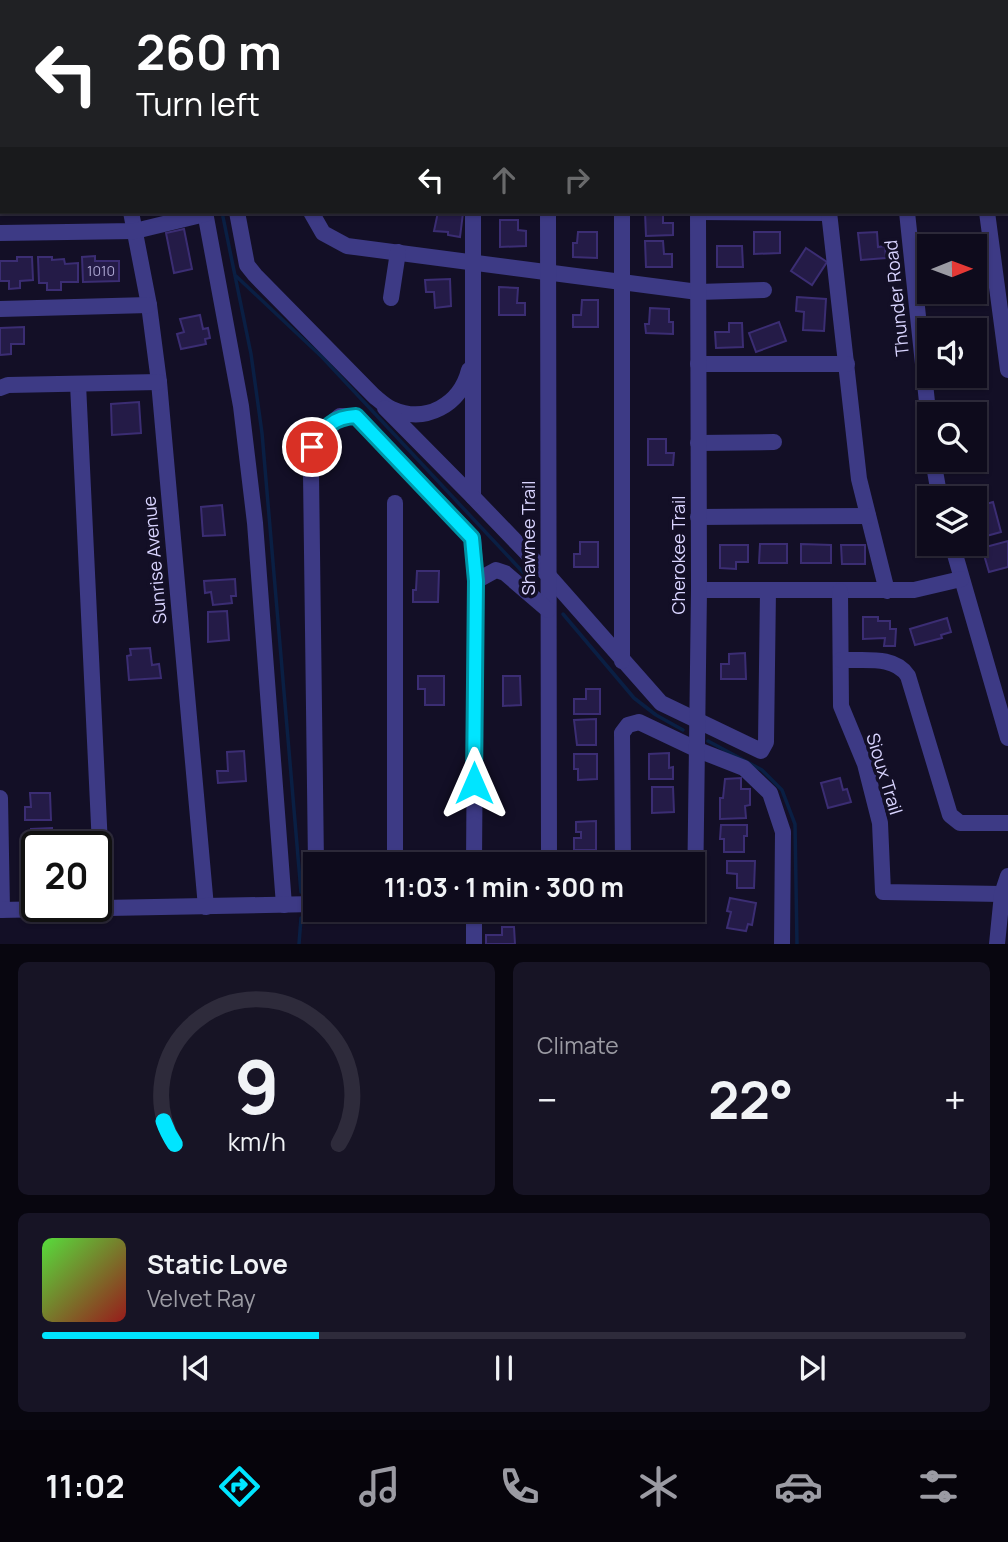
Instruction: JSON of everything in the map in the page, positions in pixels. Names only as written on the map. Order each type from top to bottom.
[{"type":"street","name":"Sunrise Avenue","points":[[131,214],[149,305],[159,382],[206,907]]},
{"type":"street","points":[[0,233],[135,231],[201,214]]},
{"type":"street","points":[[205,214],[241,406],[255,523],[284,905]]},
{"type":"street","points":[[237,214],[247,265],[548,575],[661,703],[761,751],[766,742],[768,590]]},
{"type":"street","points":[[312,214],[323,233],[347,246],[698,292],[764,290]]},
{"type":"street","points":[[472,497],[473,214]]},
{"type":"street","name":"Shawnee Trail","points":[[548,214],[549,852]]},
{"type":"street","points":[[622,214],[622,661]]},
{"type":"street","name":"Cherokee Trail","points":[[695,852],[699,590],[698,214]]},
{"type":"street","points":[[829,214],[859,479],[887,590]]},
{"type":"street","name":"Thunder Road","points":[[907,214],[927,402]]},
{"type":"street","points":[[987,214],[1008,370]]},
{"type":"street","points":[[391,298],[398,252]]},
{"type":"street","points":[[0,309],[149,305]]},
{"type":"street","points":[[374,396],[392,409],[415,414],[435,412],[451,403],[465,384],[473,355]]},
{"type":"street","points":[[698,364],[847,364]]},
{"type":"street","points":[[0,388],[8,384],[159,382]]},
{"type":"street","points":[[78,384],[99,831]]},
{"type":"street","points":[[316,852],[312,447],[324,430],[340,416],[356,416],[472,538],[476,581],[474,852]]},
{"type":"street","points":[[698,443],[774,442]]},
{"type":"street","points":[[395,503],[395,852]]},
{"type":"street","points":[[698,517],[868,516]]},
{"type":"street","points":[[955,556],[1008,738]]},
{"type":"street","points":[[476,581],[496,570],[505,573],[548,610]]},
{"type":"street","points":[[699,590],[914,590],[961,579]]},
{"type":"street","name":"Sioux Trail","points":[[840,591],[841,706],[864,764],[880,823],[883,892],[1002,894]]},
{"type":"street","points":[[841,660],[890,662],[903,667],[950,815],[960,823],[1008,823]]},
{"type":"street","points":[[623,852],[622,733],[628,725],[639,722],[744,768],[770,793],[783,832],[782,943]]},
{"type":"street","points":[[0,798],[1,910],[21,910]]},
{"type":"street","points":[[997,943],[1002,894],[1008,876]]},
{"type":"street","points":[[112,909],[303,904]]},
{"type":"street","points":[[474,922],[474,943]]},
{"type":"building","points":[[438,214],[463,214],[460,237],[448,235],[448,232],[434,231]]},
{"type":"building","points":[[645,214],[663,214],[663,223],[673,223],[673,235],[646,236]]},
{"type":"building","points":[[500,220],[518,220],[518,230],[526,231],[526,246],[500,247]]},
{"type":"building","points":[[184,229],[192,269],[174,273],[166,233]]},
{"type":"building","points":[[578,232],[597,232],[597,258],[573,257],[573,243],[577,243]]},
{"type":"building","points":[[754,232],[780,232],[780,253],[754,254]]},
{"type":"building","points":[[877,232],[878,247],[885,246],[886,258],[861,260],[858,233]]},
{"type":"building","points":[[645,241],[663,241],[664,254],[672,254],[672,267],[646,267]]},
{"type":"building","points":[[717,246],[742,246],[743,267],[717,267]]},
{"type":"building","points":[[806,248],[827,262],[812,285],[791,271]]},
{"type":"building","points":[[95,256],[95,261],[119,261],[119,281],[83,282],[82,257]]},
{"type":"building","points":[[17,257],[32,257],[33,280],[20,281],[20,288],[9,289],[9,281],[0,281],[0,261],[17,261]]},
{"type":"building","points":[[38,257],[64,259],[65,264],[78,263],[78,282],[61,282],[61,290],[47,290],[47,283],[39,283]]},
{"type":"building","points":[[450,279],[451,306],[435,308],[434,292],[426,292],[425,280]]},
{"type":"building","points":[[499,287],[518,288],[517,303],[525,303],[525,315],[499,315]]},
{"type":"building","points":[[797,297],[826,299],[824,331],[803,330],[804,312],[796,311]]},
{"type":"building","points":[[582,300],[598,300],[598,327],[573,327],[573,315],[581,315]]},
{"type":"building","points":[[650,308],[669,309],[673,334],[646,333],[645,324],[649,324]]},
{"type":"building","points":[[200,315],[203,329],[208,328],[210,338],[205,339],[206,344],[181,349],[177,334],[184,332],[180,319]]},
{"type":"building","points":[[779,322],[786,341],[756,352],[749,333]]},
{"type":"building","points":[[729,323],[742,323],[743,347],[716,348],[715,332],[729,332]]},
{"type":"building","points":[[24,327],[24,344],[11,344],[11,354],[0,355],[0,328]]},
{"type":"building","points":[[139,402],[141,433],[112,435],[111,404]]},
{"type":"building","points":[[648,439],[666,439],[666,453],[674,453],[673,465],[648,465]]},
{"type":"building","points":[[993,502],[1001,532],[987,536],[987,504]]},
{"type":"building","points":[[222,505],[225,535],[203,536],[201,507]]},
{"type":"building","points":[[1008,541],[1008,567],[989,572],[984,556],[987,556],[987,547]]},
{"type":"building","points":[[580,542],[598,542],[598,567],[574,567],[574,554],[580,554]]},
{"type":"building","points":[[760,544],[787,544],[787,563],[759,563]]},
{"type":"building","points":[[801,544],[831,545],[831,563],[801,563]]},
{"type":"building","points":[[720,545],[748,545],[748,562],[736,562],[736,569],[720,568]]},
{"type":"building","points":[[841,545],[865,545],[865,564],[842,564]]},
{"type":"building","points":[[417,571],[439,571],[438,602],[413,602]]},
{"type":"building","points":[[235,579],[236,596],[231,596],[232,603],[213,605],[211,592],[205,593],[204,581]]},
{"type":"building","points":[[227,611],[229,640],[208,642],[208,612]]},
{"type":"building","points":[[863,617],[878,617],[878,621],[890,621],[890,629],[896,629],[895,646],[884,646],[885,638],[863,639]]},
{"type":"building","points":[[947,618],[951,632],[941,635],[942,638],[915,645],[910,629]]},
{"type":"building","points":[[150,648],[152,665],[159,664],[161,678],[129,680],[127,656],[131,655],[130,649]]},
{"type":"building","points":[[745,653],[746,679],[721,679],[721,664],[729,664],[729,654]]},
{"type":"building","points":[[418,676],[444,676],[444,705],[425,705],[425,689],[418,689]]},
{"type":"building","points":[[503,676],[520,676],[521,705],[503,706]]},
{"type":"building","points":[[586,689],[600,689],[600,714],[574,714],[574,699],[586,699]]},
{"type":"building","points":[[596,719],[596,745],[577,745],[574,720]]},
{"type":"building","points":[[244,751],[246,781],[218,783],[217,771],[228,771],[227,752]]},
{"type":"building","points":[[669,753],[669,768],[673,767],[673,779],[649,779],[649,754]]},
{"type":"building","points":[[574,754],[597,754],[597,779],[578,780],[578,769],[574,769]]},
{"type":"building","points":[[741,778],[741,789],[750,789],[750,805],[745,806],[746,818],[720,819],[720,798],[723,798],[725,779]]},
{"type":"building","points":[[840,778],[843,790],[847,789],[851,802],[828,808],[821,783]]},
{"type":"building","points":[[652,787],[673,787],[674,812],[652,813]]},
{"type":"building","points":[[30,793],[50,793],[51,820],[25,820],[25,807],[31,807]]},
{"type":"building","points":[[596,821],[596,850],[574,850],[574,838],[581,838],[581,832],[576,832],[576,822]]},
{"type":"building","points":[[721,825],[747,825],[744,852],[724,852],[724,839],[720,839]]},
{"type":"building","points":[[52,828],[52,831],[31,831]]},
{"type":"building","points":[[727,861],[755,861],[754,888],[737,888],[737,874],[727,873]]},
{"type":"building","points":[[730,898],[756,903],[752,925],[748,924],[746,931],[727,928],[731,912],[727,911]]},
{"type":"building","points":[[502,927],[514,927],[515,944],[486,944],[486,935],[502,935]]},
{"type":"waterway","points":[[222,214],[251,354],[262,433],[301,892]]},
{"type":"waterway","points":[[236,276],[322,357],[534,584]]},
{"type":"waterway","points":[[563,614],[634,698],[656,715],[683,730]]},
{"type":"waterway","points":[[708,741],[762,770],[782,790],[795,824],[797,944]]},
{"type":"waterway","points":[[299,944],[301,918]]},
{"type":"route","points":[[312,447],[324,430],[340,416],[356,416],[472,538],[476,581],[474,783]]}]
